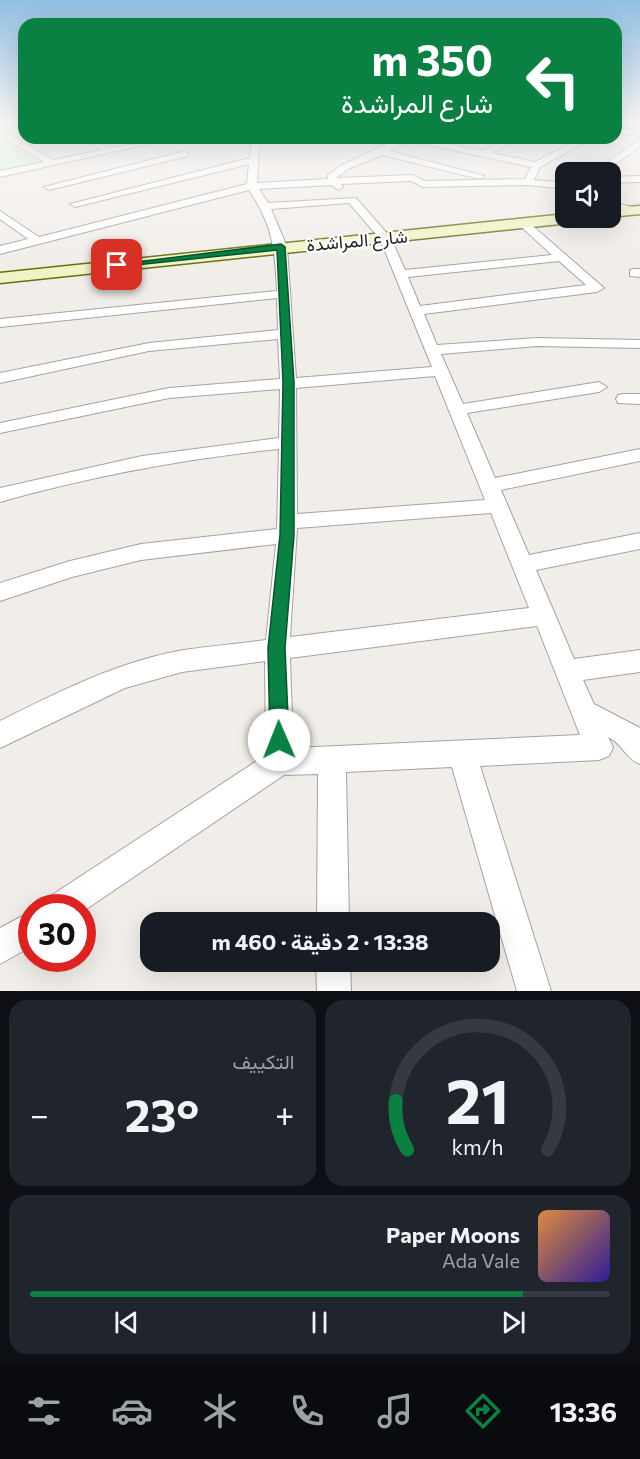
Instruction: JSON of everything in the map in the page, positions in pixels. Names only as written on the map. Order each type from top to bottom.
[{"type":"street","points":[[26,171],[84,211]]},
{"type":"street","points":[[49,187],[108,171]]},
{"type":"street","points":[[181,178],[182,171]]},
{"type":"street","points":[[75,204],[208,171]]},
{"type":"street","points":[[253,171],[252,186],[265,206],[281,247],[288,382],[286,529],[277,648],[280,762]]},
{"type":"street","points":[[81,894],[280,762],[599,747],[385,238],[331,177],[339,171]]},
{"type":"street","points":[[386,180],[399,171]]},
{"type":"street","points":[[460,171],[508,183]]},
{"type":"street","points":[[528,182],[533,171]]},
{"type":"street","points":[[181,178],[191,185]]},
{"type":"street","points":[[0,250],[99,221],[206,194],[252,186],[336,184],[413,178],[423,184],[528,182],[555,184]]},
{"type":"street","points":[[621,180],[640,179]]},
{"type":"street","points":[[548,183],[555,182]]},
{"type":"street","points":[[265,206],[352,200]]},
{"type":"street","points":[[621,207],[636,210]]},
{"type":"street","points":[[621,212],[636,210]]},
{"type":"street","points":[[3,219],[37,241]]},
{"type":"street","name":"شارع المراشدة","points":[[0,278],[555,220]]},
{"type":"street","points":[[415,310],[597,288],[523,223]]},
{"type":"street","points":[[400,274],[563,256]]},
{"type":"street","points":[[0,323],[282,294]]},
{"type":"street","points":[[0,378],[149,347],[284,334]]},
{"type":"street","points":[[432,350],[537,342],[640,344]]},
{"type":"street","points":[[0,428],[169,393],[441,371]]},
{"type":"street","points":[[457,410],[599,387]]},
{"type":"street","points":[[0,495],[123,464],[189,452],[287,443]]},
{"type":"street","points":[[0,592],[70,569],[141,552],[493,496],[640,455]]},
{"type":"street","points":[[522,565],[640,541]]},
{"type":"street","points":[[0,735],[56,706],[121,678],[182,661],[544,616]]},
{"type":"street","points":[[567,671],[640,662]]},
{"type":"street","points":[[585,713],[628,733],[640,751]]},
{"type":"street","points":[[462,753],[534,991]]},
{"type":"street","points":[[332,760],[333,912]]},
{"type":"street","points":[[0,947],[18,936]]},
{"type":"street","points":[[333,972],[334,991]]},
{"type":"route","points":[[117,265],[281,247],[288,382],[285,522],[287,535],[277,648],[279,740]]}]
